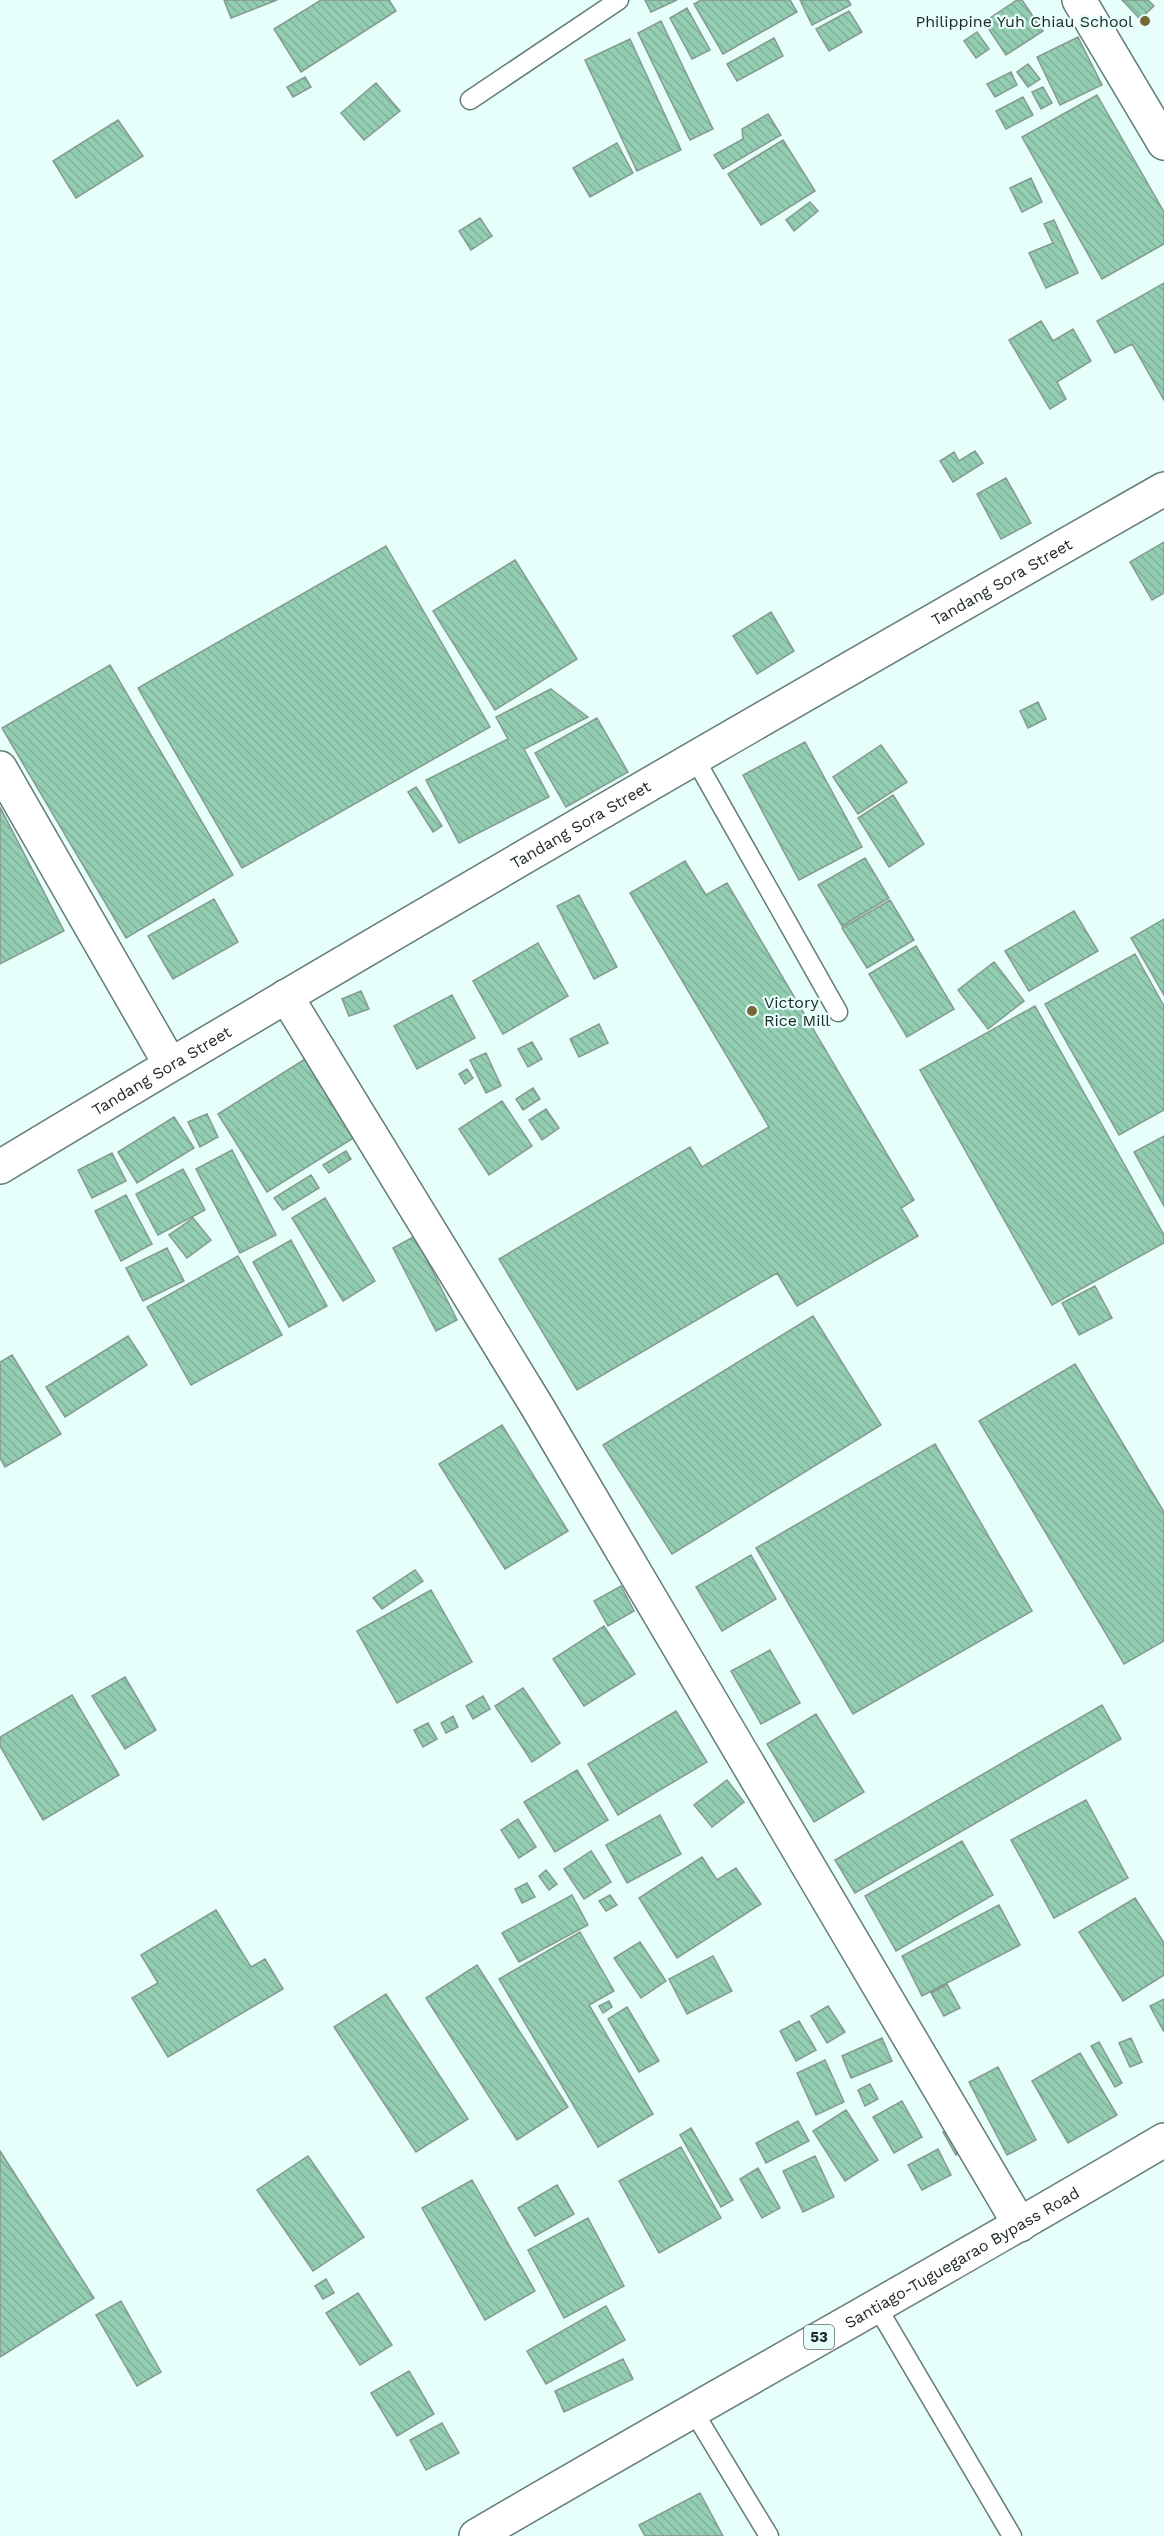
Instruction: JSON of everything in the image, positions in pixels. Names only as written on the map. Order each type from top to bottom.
[{"type":"main road","points":[[1079,0],[1164,143]]},
{"type":"main road","name":"Tandang Sora Street","points":[[0,1167],[170,1064],[694,757],[1164,489]]},
{"type":"main road","points":[[0,768],[170,1064]]},
{"type":"main road","points":[[286,996],[538,1408],[1020,2225]]},
{"type":"main road","name":"Santiago-Tuguegarao Bypass Road","points":[[476,2536],[692,2409],[1020,2225],[1164,2140]]},
{"type":"lane","points":[[470,100],[620,0]]},
{"type":"lane","points":[[694,757],[838,1012]]},
{"type":"lane","points":[[876,2305],[1012,2536]]},
{"type":"lane","points":[[692,2409],[769,2536]]},
{"type":"building","points":[[224,0],[277,0],[231,18]]},
{"type":"building","points":[[321,0],[389,0],[396,11],[301,72],[274,29]]},
{"type":"building","points":[[645,0],[677,0],[651,12]]},
{"type":"building","points":[[701,0],[790,0],[797,12],[723,54],[694,4]]},
{"type":"building","points":[[800,0],[848,0],[851,5],[812,25]]},
{"type":"building","points":[[1017,0],[1022,0],[1043,31],[1006,55],[984,22]]},
{"type":"building","points":[[1122,0],[1148,0],[1154,6],[1140,19]]},
{"type":"building","points":[[687,8],[710,50],[692,59],[670,18]]},
{"type":"building","points":[[849,11],[862,32],[829,51],[816,29]]},
{"type":"building","points":[[661,21],[713,129],[690,140],[638,33]]},
{"type":"building","points":[[977,32],[989,49],[976,58],[964,41]]},
{"type":"building","points":[[1078,37],[1102,85],[1060,105],[1037,57]]},
{"type":"building","points":[[774,38],[783,56],[737,81],[727,64]]},
{"type":"building","points":[[630,39],[681,150],[637,171],[585,60]]},
{"type":"building","points":[[1028,64],[1040,79],[1028,87],[1017,72]]},
{"type":"building","points":[[1011,72],[1017,85],[995,97],[987,84]]},
{"type":"building","points":[[305,77],[311,87],[293,97],[287,87]]},
{"type":"building","points":[[376,83],[400,111],[364,140],[341,113]]},
{"type":"building","points":[[1043,87],[1052,103],[1041,109],[1032,92]]},
{"type":"building","points":[[1097,95],[1164,212],[1164,244],[1102,279],[1022,137]]},
{"type":"building","points":[[1023,97],[1033,115],[1006,129],[996,111]]},
{"type":"building","points":[[768,114],[781,135],[723,169],[714,155],[743,139],[742,129]]},
{"type":"building","points":[[118,120],[143,156],[76,198],[53,161]]},
{"type":"building","points":[[783,140],[815,191],[761,225],[728,174]]},
{"type":"building","points":[[617,143],[633,173],[590,197],[573,168]]},
{"type":"building","points":[[1031,178],[1042,202],[1022,212],[1010,188]]},
{"type":"building","points":[[810,202],[818,211],[794,231],[786,220]]},
{"type":"building","points":[[480,218],[492,236],[471,250],[459,231]]},
{"type":"building","points":[[1054,220],[1078,273],[1046,288],[1029,253],[1053,243],[1044,224]]},
{"type":"building","points":[[1164,283],[1164,400],[1132,344],[1115,353],[1097,321]]},
{"type":"building","points":[[1041,321],[1053,341],[1073,329],[1091,361],[1057,382],[1066,399],[1050,409],[1009,340]]},
{"type":"building","points":[[975,451],[983,463],[953,482],[940,461],[954,452],[959,461]]},
{"type":"building","points":[[1006,478],[1031,523],[1001,539],[977,494]]},
{"type":"building","points":[[1164,542],[1164,593],[1152,600],[1130,562]]},
{"type":"building","points":[[386,546],[490,727],[242,868],[138,688]]},
{"type":"building","points":[[515,560],[577,659],[495,710],[433,611]]},
{"type":"building","points":[[771,612],[794,651],[757,674],[733,636]]},
{"type":"building","points":[[110,665],[233,875],[126,938],[2,728]]},
{"type":"building","points":[[551,689],[588,717],[524,749],[549,797],[459,843],[426,780],[508,739],[496,717]]},
{"type":"building","points":[[1038,702],[1046,719],[1028,728],[1020,711]]},
{"type":"building","points":[[597,718],[628,772],[566,807],[535,753]]},
{"type":"building","points":[[805,742],[862,847],[799,880],[743,775]]},
{"type":"building","points":[[881,745],[907,782],[858,814],[833,777]]},
{"type":"building","points":[[416,787],[442,826],[433,832],[408,792]]},
{"type":"building","points":[[893,795],[924,844],[889,867],[858,818]]},
{"type":"building","points":[[0,807],[64,931],[0,964]]},
{"type":"building","points":[[865,858],[889,898],[842,926],[818,885]]},
{"type":"building","name":"Victory Rice Mill","points":[[685,861],[706,895],[727,883],[914,1200],[901,1208],[918,1236],[797,1306],[777,1273],[577,1390],[499,1259],[690,1147],[702,1167],[769,1127],[630,893]]},
{"type":"building","points":[[579,895],[617,967],[594,979],[557,906]]},
{"type":"building","points":[[214,899],[238,942],[173,979],[148,936]]},
{"type":"building","points":[[890,900],[914,940],[867,968],[842,928]]},
{"type":"building","points":[[1074,911],[1098,951],[1029,991],[1005,951]]},
{"type":"building","points":[[1164,919],[1164,995],[1131,938]]},
{"type":"building","points":[[538,943],[568,996],[503,1034],[473,981]]},
{"type":"building","points":[[916,946],[954,1009],[907,1037],[869,974]]},
{"type":"building","points":[[1135,954],[1164,1006],[1164,1110],[1119,1135],[1045,1004]]},
{"type":"building","points":[[994,962],[1024,1001],[988,1029],[958,990]]},
{"type":"building","points":[[361,991],[369,1009],[349,1016],[342,999]]},
{"type":"building","points":[[452,995],[475,1038],[417,1069],[394,1026]]},
{"type":"building","points":[[1035,1006],[1164,1235],[1164,1243],[1052,1305],[920,1070]]},
{"type":"building","points":[[599,1024],[608,1043],[579,1057],[570,1039]]},
{"type":"building","points":[[532,1042],[542,1059],[528,1067],[518,1049]]},
{"type":"building","points":[[486,1053],[501,1086],[486,1093],[470,1060]]},
{"type":"building","points":[[305,1059],[355,1137],[267,1192],[218,1114]]},
{"type":"building","points":[[467,1069],[473,1078],[465,1084],[459,1074]]},
{"type":"building","points":[[533,1088],[540,1099],[523,1110],[516,1099]]},
{"type":"building","points":[[502,1101],[532,1146],[489,1175],[459,1129]]},
{"type":"building","points":[[546,1109],[559,1128],[542,1140],[529,1120]]},
{"type":"building","points":[[207,1114],[218,1137],[200,1147],[188,1122]]},
{"type":"building","points":[[174,1117],[194,1148],[137,1183],[118,1152]]},
{"type":"building","points":[[1164,1136],[1164,1206],[1134,1152]]},
{"type":"building","points":[[232,1150],[276,1235],[240,1253],[196,1169]]},
{"type":"building","points":[[346,1151],[351,1159],[329,1173],[323,1165]]},
{"type":"building","points":[[112,1153],[126,1181],[92,1198],[78,1170]]},
{"type":"building","points":[[183,1169],[205,1210],[158,1235],[136,1194]]},
{"type":"building","points":[[311,1175],[319,1188],[283,1210],[274,1198]]},
{"type":"building","points":[[126,1195],[152,1244],[121,1261],[95,1211]]},
{"type":"building","points":[[325,1198],[375,1281],[343,1301],[292,1218]]},
{"type":"building","points":[[193,1218],[211,1240],[187,1258],[169,1235]]},
{"type":"building","points":[[415,1236],[457,1320],[436,1331],[393,1248]]},
{"type":"building","points":[[291,1240],[327,1306],[289,1327],[253,1262]]},
{"type":"building","points":[[167,1248],[184,1281],[143,1301],[126,1268]]},
{"type":"building","points":[[238,1256],[282,1335],[191,1385],[147,1307]]},
{"type":"building","points":[[1095,1286],[1112,1318],[1079,1335],[1062,1303]]},
{"type":"building","points":[[813,1316],[881,1425],[672,1554],[603,1445]]},
{"type":"building","points":[[128,1336],[147,1365],[65,1417],[46,1387]]},
{"type":"building","points":[[12,1355],[61,1434],[5,1467],[0,1458],[0,1362]]},
{"type":"building","points":[[1075,1364],[1164,1512],[1164,1641],[1124,1664],[979,1421]]},
{"type":"building","points":[[502,1425],[568,1531],[505,1569],[439,1464]]},
{"type":"building","points":[[935,1444],[1032,1611],[853,1714],[756,1548]]},
{"type":"building","points":[[751,1555],[776,1599],[722,1631],[696,1587]]},
{"type":"building","points":[[415,1570],[423,1581],[382,1609],[373,1598]]},
{"type":"building","points":[[621,1586],[634,1611],[608,1626],[594,1601]]},
{"type":"building","points":[[431,1590],[472,1662],[397,1703],[357,1631]]},
{"type":"building","points":[[604,1626],[635,1674],[584,1706],[553,1659]]},
{"type":"building","points":[[770,1650],[800,1703],[761,1724],[731,1671]]},
{"type":"building","points":[[125,1677],[156,1730],[125,1749],[92,1696]]},
{"type":"building","points":[[523,1688],[560,1743],[532,1762],[495,1706]]},
{"type":"building","points":[[72,1695],[119,1775],[43,1820],[0,1746],[0,1737]]},
{"type":"building","points":[[483,1696],[490,1709],[473,1719],[466,1706]]},
{"type":"building","points":[[1102,1705],[1121,1739],[855,1893],[835,1860]]},
{"type":"building","points":[[676,1711],[707,1762],[618,1815],[588,1764]]},
{"type":"building","points":[[816,1714],[864,1792],[814,1822],[767,1744]]},
{"type":"building","points":[[453,1716],[458,1727],[446,1733],[441,1723]]},
{"type":"building","points":[[428,1723],[437,1739],[423,1747],[414,1730]]},
{"type":"building","points":[[577,1770],[608,1820],[555,1852],[524,1802]]},
{"type":"building","points":[[727,1780],[744,1802],[712,1827],[694,1805]]},
{"type":"building","points":[[1086,1800],[1128,1878],[1054,1918],[1011,1840]]},
{"type":"building","points":[[660,1815],[681,1854],[627,1883],[606,1845]]},
{"type":"building","points":[[518,1819],[536,1847],[519,1858],[501,1830]]},
{"type":"building","points":[[962,1841],[993,1895],[896,1951],[865,1896]]},
{"type":"building","points":[[591,1851],[611,1882],[584,1899],[564,1869]]},
{"type":"building","points":[[702,1857],[717,1880],[736,1868],[761,1904],[677,1958],[639,1898]]},
{"type":"building","points":[[546,1870],[557,1884],[549,1890],[539,1876]]},
{"type":"building","points":[[527,1883],[535,1897],[522,1903],[515,1889]]},
{"type":"building","points":[[572,1895],[588,1925],[519,1962],[502,1933]]},
{"type":"building","points":[[610,1895],[617,1905],[606,1911],[599,1901]]},
{"type":"building","points":[[1135,1898],[1164,1943],[1164,1975],[1123,2001],[1079,1932]]},
{"type":"building","points":[[999,1905],[1020,1945],[922,1996],[902,1956]]},
{"type":"building","points":[[216,1910],[251,1967],[265,1959],[283,1989],[168,2057],[132,1998],[158,1983],[141,1955]]},
{"type":"building","points":[[580,1932],[614,1991],[589,2005],[653,2114],[598,2147],[499,1979]]},
{"type":"building","points":[[640,1942],[666,1981],[641,1998],[614,1958]]},
{"type":"building","points":[[713,1956],[732,1991],[687,2014],[669,1979]]},
{"type":"building","points":[[477,1965],[568,2107],[517,2140],[426,1998]]},
{"type":"building","points":[[947,1984],[960,2008],[944,2016],[931,1993]]},
{"type":"building","points":[[386,1994],[468,2119],[416,2152],[334,2027]]},
{"type":"building","points":[[1164,1999],[1164,2032],[1150,2006]]},
{"type":"building","points":[[609,2001],[612,2007],[603,2013],[599,2006]]},
{"type":"building","points":[[828,2006],[845,2032],[827,2043],[811,2016]]},
{"type":"building","points":[[627,2007],[659,2061],[639,2072],[608,2019]]},
{"type":"building","points":[[799,2021],[816,2050],[796,2061],[780,2031]]},
{"type":"building","points":[[882,2038],[892,2061],[851,2078],[842,2056]]},
{"type":"building","points":[[1131,2038],[1142,2062],[1130,2067],[1119,2043]]},
{"type":"building","points":[[1099,2042],[1122,2083],[1115,2087],[1091,2046]]},
{"type":"building","points":[[1080,2053],[1117,2115],[1068,2143],[1032,2081]]},
{"type":"building","points":[[825,2060],[844,2102],[816,2115],[797,2073]]},
{"type":"building","points":[[998,2067],[1036,2140],[1007,2155],[969,2082]]},
{"type":"building","points":[[870,2084],[878,2099],[865,2106],[858,2090]]},
{"type":"building","points":[[902,2101],[922,2137],[894,2153],[873,2117]]},
{"type":"building","points":[[846,2110],[878,2160],[845,2181],[813,2131]]},
{"type":"building","points":[[798,2121],[809,2141],[766,2163],[756,2143]]},
{"type":"building","points":[[691,2128],[733,2200],[721,2207],[680,2135]]},
{"type":"building","points":[[951,2128],[964,2151],[956,2155],[943,2132]]},
{"type":"building","points":[[681,2147],[721,2218],[659,2253],[619,2181]]},
{"type":"building","points":[[938,2149],[951,2175],[922,2190],[908,2165]]},
{"type":"building","points":[[0,2151],[94,2298],[0,2357]]},
{"type":"building","points":[[308,2156],[364,2237],[313,2271],[257,2190]]},
{"type":"building","points":[[815,2156],[834,2197],[803,2212],[783,2171]]},
{"type":"building","points":[[758,2168],[780,2208],[762,2218],[740,2179]]},
{"type":"building","points":[[472,2180],[535,2291],[485,2320],[422,2208]]},
{"type":"building","points":[[557,2185],[574,2214],[535,2236],[518,2208]]},
{"type":"building","points":[[588,2218],[624,2286],[564,2318],[528,2250]]},
{"type":"building","points":[[326,2279],[334,2293],[323,2299],[315,2286]]},
{"type":"building","points":[[358,2293],[392,2345],[360,2365],[326,2313]]},
{"type":"building","points":[[121,2301],[161,2372],[137,2386],[96,2315]]},
{"type":"building","points":[[606,2306],[625,2340],[546,2384],[527,2351]]},
{"type":"building","points":[[623,2359],[633,2379],[564,2412],[555,2391]]},
{"type":"building","points":[[409,2371],[434,2414],[397,2436],[371,2393]]},
{"type":"building","points":[[442,2423],[459,2453],[426,2470],[410,2440]]},
{"type":"building","points":[[700,2493],[723,2536],[645,2536],[639,2525]]},
{"type":"place","name":"Philippine Yuh Chiau School","points":[[1145,21]]},
{"type":"place","name":"Victory Rice Mill","points":[[752,1011]]}]
